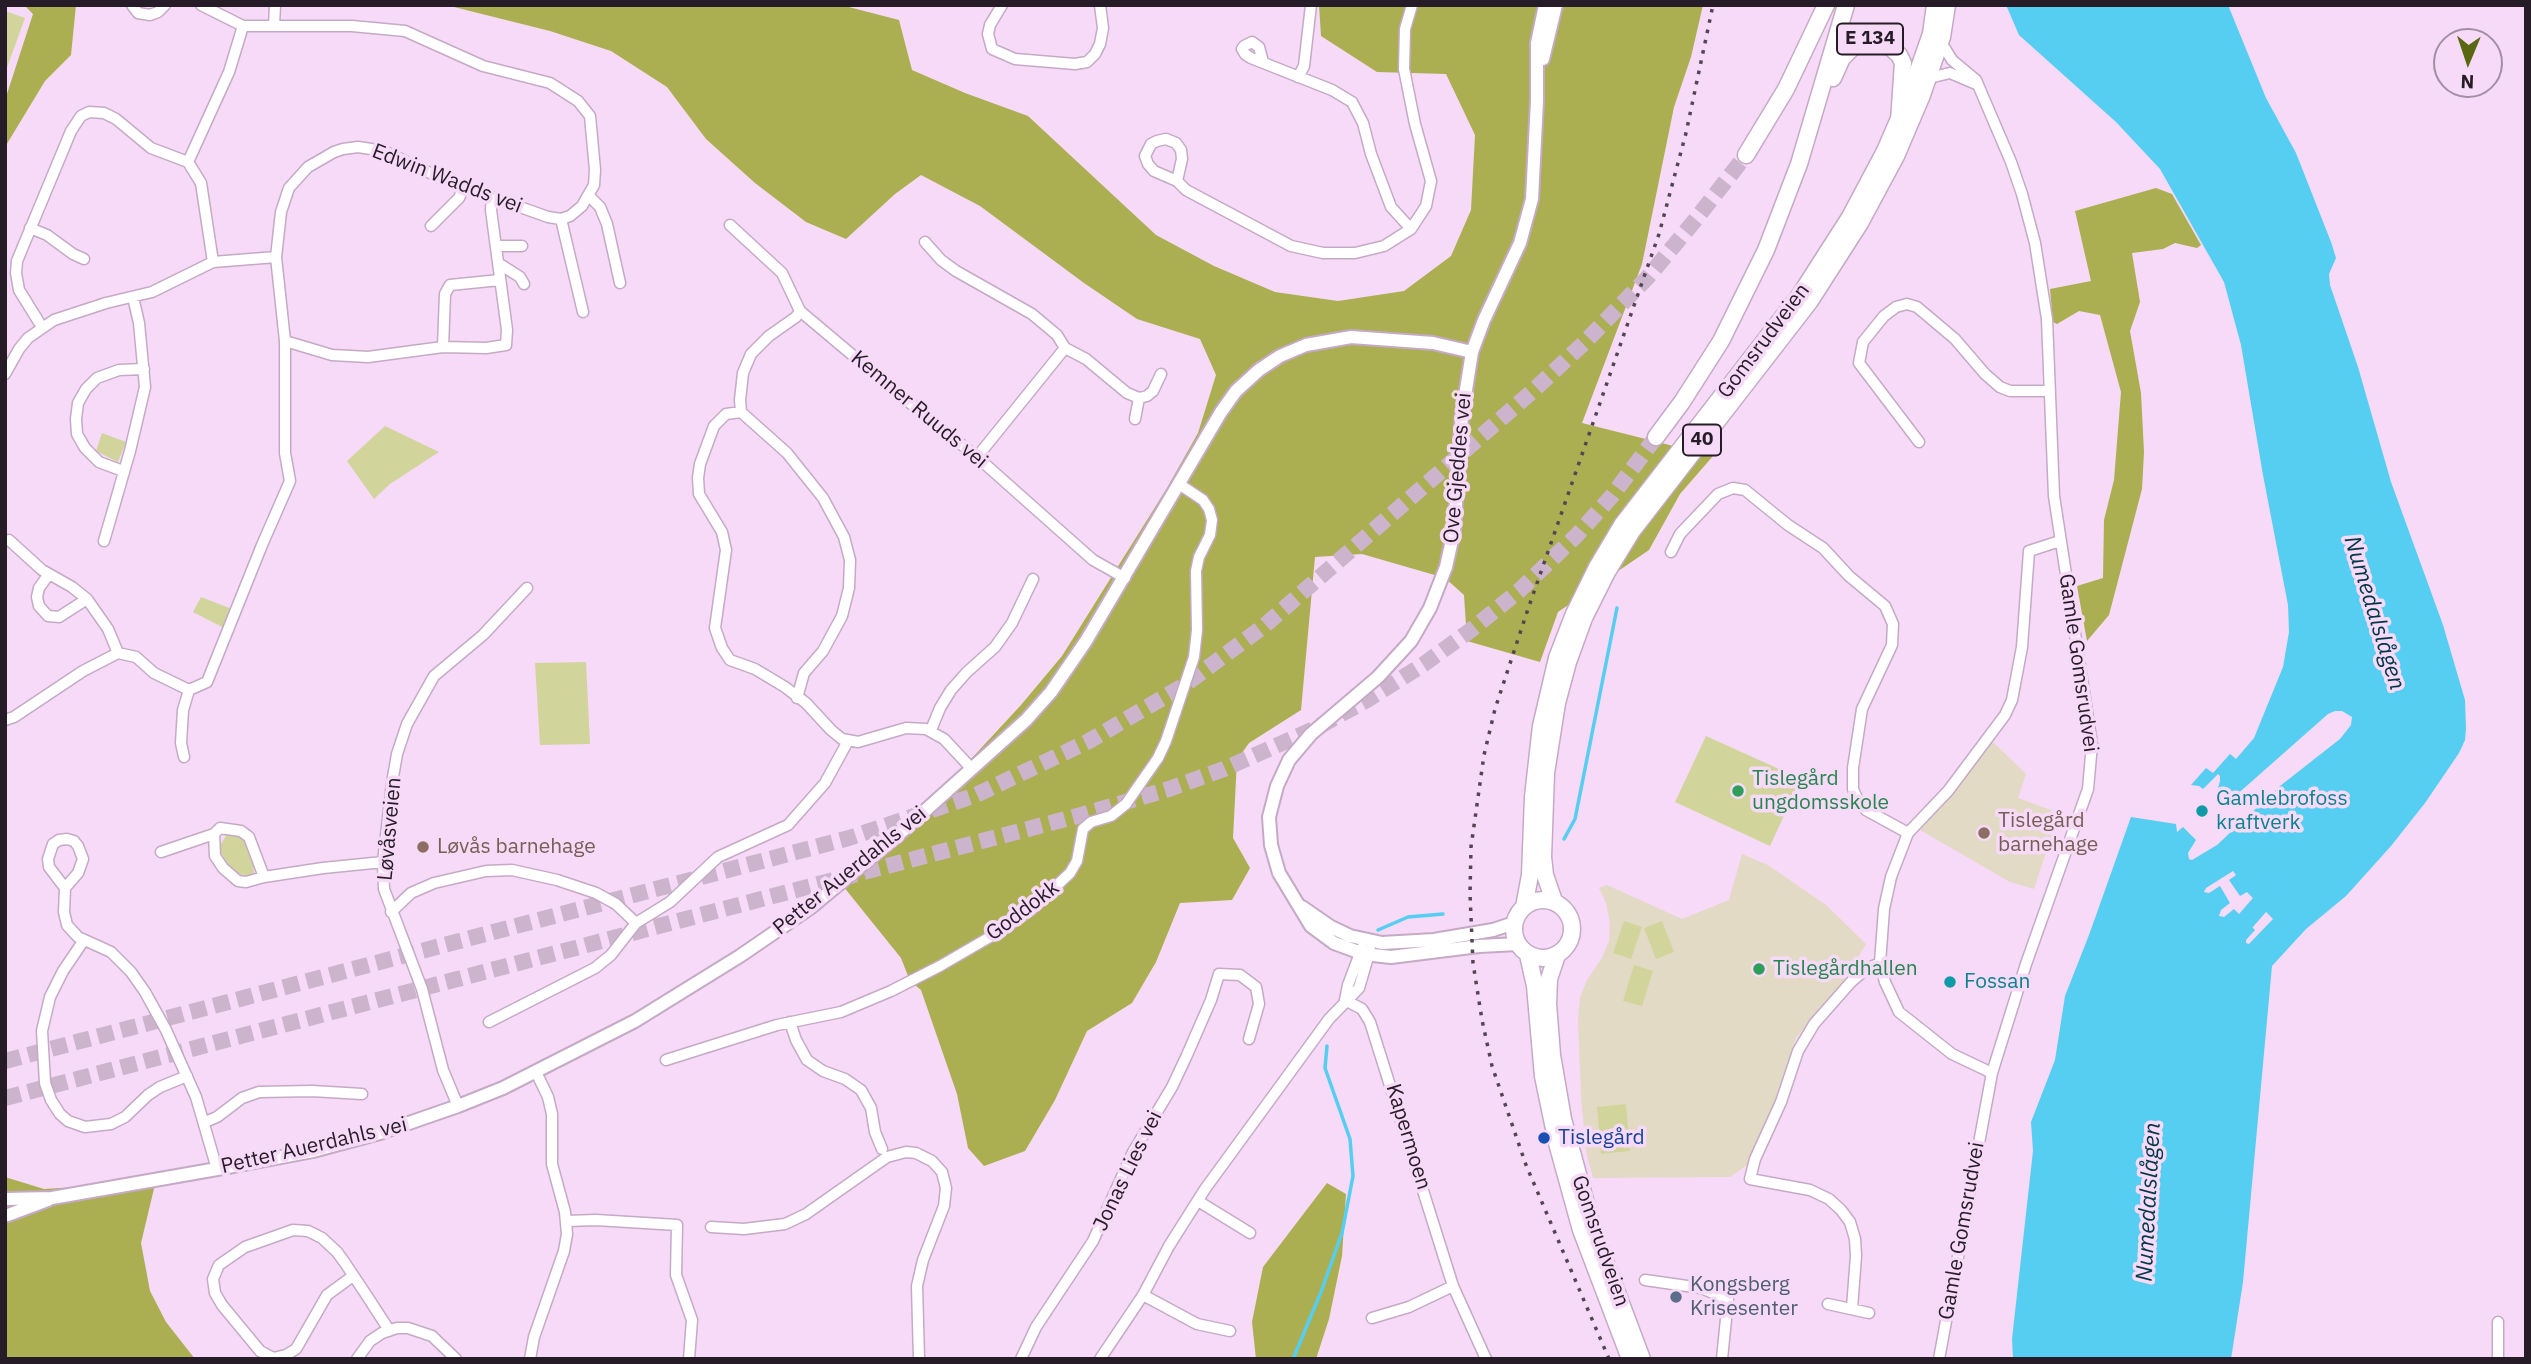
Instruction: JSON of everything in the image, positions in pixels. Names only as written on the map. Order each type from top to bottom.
[{"type":"main road","name":"E 134","points":[[1746,155],[1796,71],[1826,5]]},
{"type":"main road","name":"E 134","points":[[1656,437],[1721,341],[1744,297],[1785,204],[1814,118],[1846,5]]},
{"type":"main road","name":"Gomsrudveien","points":[[1524,907],[1530,875],[1532,797],[1541,726],[1557,658],[1584,591],[1608,547],[1642,497],[1764,343],[1820,267],[1862,196],[1899,121],[1931,34],[1936,5]]},
{"type":"main road","name":"Gomsrudveien","points":[[1554,901],[1547,884],[1543,857],[1546,773],[1557,703],[1584,618],[1632,531],[1787,332],[1837,262],[1884,179],[1928,78],[1941,42],[1947,5]]},
{"type":"main road","name":"E 134","points":[[1814,118],[1842,58],[1854,46],[1871,39],[1889,46],[1903,63],[1899,121]]},
{"type":"main road","points":[[1524,907],[1539,900],[1554,901]]},
{"type":"main road","name":"40","points":[[1554,901],[1568,913],[1572,926],[1567,946],[1557,955]]},
{"type":"main road","name":"40","points":[[1514,923],[1524,907]]},
{"type":"main road","points":[[1514,923],[1515,938],[1523,949],[1540,958],[1557,955]]},
{"type":"main road","name":"Gomsrudveien","points":[[1523,949],[1534,976],[1542,1066],[1559,1153],[1589,1253],[1630,1359]]},
{"type":"main road","name":"Gomsrudveien","points":[[1557,955],[1549,979],[1548,1004],[1552,1055],[1563,1119],[1592,1226],[1642,1359]]},
{"type":"street","points":[[132,5],[138,13],[150,15],[165,5]]},
{"type":"street","points":[[201,5],[243,26],[352,26],[405,31],[483,66],[551,83],[578,100],[590,116],[594,185],[577,212],[561,219],[583,312]]},
{"type":"street","points":[[274,26],[275,5]]},
{"type":"street","points":[[1002,5],[990,24],[988,34],[992,49],[1014,59],[1075,64],[1087,62],[1100,44],[1103,27],[1100,5]]},
{"type":"street","points":[[1298,77],[1304,66],[1311,5]]},
{"type":"street","points":[[1177,181],[1182,159],[1181,150],[1176,143],[1166,139],[1157,141],[1147,150],[1148,164],[1154,171],[1177,181],[1186,190],[1276,239],[1306,250],[1342,254],[1370,250],[1384,246],[1411,229],[1426,206],[1431,180],[1404,69],[1405,29],[1412,5]]},
{"type":"street","name":"Ove Gjeddes vei","points":[[1523,949],[1479,946],[1403,957],[1364,954],[1344,947],[1321,935],[1311,926],[1296,903],[1279,873],[1271,845],[1269,817],[1276,786],[1289,760],[1300,745],[1385,670],[1410,641],[1430,608],[1446,567],[1452,539],[1462,415],[1472,352],[1520,243],[1530,211],[1535,176],[1537,43],[1545,5]]},
{"type":"street","name":"Ove Gjeddes vei","points":[[1537,101],[1543,57],[1556,5]]},
{"type":"street","points":[[188,162],[229,72],[243,26]]},
{"type":"street","name":"Gamle Gomsrudvei","points":[[1939,1359],[1992,1073],[2019,984],[2091,775],[2092,744],[2060,541],[2052,466],[2047,319],[2029,218],[2011,162],[1973,76],[1952,60],[1941,42]]},
{"type":"street","points":[[1263,62],[1332,90],[1352,102],[1363,123],[1371,154],[1391,206],[1411,229]]},
{"type":"street","points":[[1928,78],[1950,73],[1977,84]]},
{"type":"street","points":[[42,327],[19,290],[16,281],[17,261],[71,131],[81,116],[89,112],[104,113],[151,148],[188,162],[201,183],[213,262]]},
{"type":"street","name":"Edwin Wadds vei","points":[[189,690],[207,682],[261,545],[290,481],[285,453],[285,341],[276,257],[281,212],[289,188],[308,167],[334,152],[358,147],[384,151],[464,187],[561,219]]},
{"type":"street","points":[[431,226],[459,198],[464,187]]},
{"type":"street","points":[[589,196],[600,207],[607,224],[620,282]]},
{"type":"street","points":[[285,341],[332,355],[368,357],[443,347],[486,348],[506,345],[507,330],[491,210],[492,197]]},
{"type":"street","name":"Kemner Ruuds vei","points":[[730,226],[782,273],[800,311],[977,457],[1093,560],[1125,578]]},
{"type":"street","points":[[30,228],[47,235],[84,259]]},
{"type":"street","points":[[925,242],[941,260],[956,271],[1032,314],[1057,335],[1065,348],[1086,359],[1128,393],[1139,398],[1147,397],[1161,374]]},
{"type":"street","points":[[496,246],[522,246]]},
{"type":"street","points":[[5,374],[19,349],[42,327],[71,313],[152,292],[213,262],[276,257]]},
{"type":"street","points":[[498,263],[520,277],[524,284]]},
{"type":"street","points":[[443,347],[445,294],[450,285],[500,280]]},
{"type":"street","points":[[103,541],[131,451],[145,387],[134,298]]},
{"type":"street","points":[[1919,442],[1859,363],[1863,342],[1884,316],[1896,307],[1907,304],[1917,307],[1955,339],[2000,387],[2010,391],[2050,391]]},
{"type":"street","points":[[797,698],[804,673],[823,651],[842,616],[849,588],[850,561],[844,537],[823,498],[786,453],[741,412],[740,386],[751,354],[800,311]]},
{"type":"street","name":"Petter Auerdahls vei","points":[[6,1198],[52,1198],[217,1169],[361,1138],[458,1106],[536,1072],[635,1021],[740,956],[858,870],[1015,731],[1051,692],[1086,641],[1221,412],[1236,391],[1269,362],[1293,350],[1334,339],[1364,337],[1433,343],[1472,352]]},
{"type":"street","points":[[977,457],[1065,348]]},
{"type":"street","points":[[123,471],[99,462],[85,448],[78,434],[78,403],[86,389],[97,378],[119,370],[144,369]]},
{"type":"street","points":[[1135,419],[1139,398]]},
{"type":"street","points":[[741,412],[726,414],[714,426],[700,464],[699,494],[722,532],[726,550],[716,617],[717,638],[730,660],[755,669],[785,687],[837,735],[848,741],[864,741],[906,728],[931,730],[944,738],[972,769]]},
{"type":"street","name":"Goddokk","points":[[666,1060],[790,1022],[841,1012],[891,992],[1002,930],[1032,909],[1070,873],[1077,861],[1080,835],[1085,827],[1111,816],[1126,804],[1153,766],[1166,741],[1196,648],[1196,571],[1199,557],[1210,535],[1212,520],[1203,500],[1179,484]]},
{"type":"street","points":[[1671,552],[1680,534],[1718,494],[1733,488],[1745,490],[1788,525],[1823,548],[1849,576],[1885,606],[1893,624],[1892,645],[1862,709],[1853,768],[1855,796],[1866,810],[1908,833]]},
{"type":"street","points":[[9,540],[49,575],[88,599],[108,629],[118,653]]},
{"type":"street","points":[[1992,1073],[1952,1054],[1899,1012],[1885,982],[1880,963],[1884,909],[1891,877],[1908,833],[1948,791],[2005,715],[2012,700],[2022,647],[2029,551],[2060,541]]},
{"type":"street","points":[[49,575],[39,588],[37,597],[39,606],[47,617],[59,617],[88,599]]},
{"type":"street","points":[[931,730],[951,690],[967,671],[995,647],[1012,624],[1033,579]]},
{"type":"street","name":"Løvåsveien","points":[[458,1106],[443,1070],[422,989],[391,912],[382,880],[393,773],[412,712],[434,676],[483,635],[527,588]]},
{"type":"street","points":[[5,720],[14,717],[83,671],[118,653],[136,657],[153,673],[189,690],[183,710],[181,743],[184,757]]},
{"type":"street","points":[[489,1022],[604,961],[636,923],[670,902],[724,852],[759,840],[788,825],[825,782],[848,741]]},
{"type":"street","points":[[161,852],[214,834],[220,828],[230,828],[249,837],[264,877]]},
{"type":"street","points":[[214,834],[215,856],[223,869],[238,881],[246,882],[352,863],[383,862]]},
{"type":"street","points":[[65,888],[49,867],[48,859],[53,844],[66,839],[74,841],[83,859],[78,873],[65,888],[64,912],[67,925],[84,940],[111,952],[131,972],[161,1020],[205,1122],[217,1169]]},
{"type":"street","points":[[391,912],[411,893],[427,886],[486,871],[512,870],[557,880],[596,893],[616,904],[636,923]]},
{"type":"street","name":"Ove Gjeddes vei","points":[[1296,903],[1331,927],[1368,942],[1434,940],[1493,930],[1514,923]]},
{"type":"street","points":[[84,940],[53,990],[44,1018],[44,1074],[51,1100],[60,1114],[68,1121],[85,1127],[111,1124],[125,1117],[160,1087],[187,1076]]},
{"type":"street","points":[[1100,1359],[1143,1295],[1198,1201],[1329,1018],[1359,988],[1368,942]]},
{"type":"street","points":[[1852,1308],[1855,1239],[1850,1222],[1841,1210],[1829,1199],[1810,1190],[1750,1179],[1755,1159],[1781,1102],[1798,1051],[1814,1024],[1851,982],[1866,969],[1880,963]]},
{"type":"street","name":"Jonas Lies vei","points":[[1021,1359],[1036,1327],[1093,1241],[1133,1152],[1172,1087],[1211,1000],[1219,974],[1240,975],[1256,987],[1258,1004],[1249,1038]]},
{"type":"street","name":"Kapermoen","points":[[1345,1000],[1366,1014],[1375,1035],[1453,1286],[1486,1359]]},
{"type":"street","points":[[790,1022],[807,1060],[861,1090],[871,1108],[875,1132],[882,1149]]},
{"type":"street","points":[[530,1359],[534,1337],[564,1251],[567,1221],[553,1171],[552,1114],[548,1097],[536,1072]]},
{"type":"street","points":[[205,1122],[242,1098],[259,1092],[294,1090],[362,1094]]},
{"type":"street","points":[[711,1227],[744,1229],[785,1224],[806,1214],[887,1157],[906,1152],[916,1153],[932,1161],[942,1172],[946,1188],[944,1206],[923,1260],[917,1286],[919,1359]]},
{"type":"street","points":[[6,1198],[7,1217]]},
{"type":"street","name":"Petter Auerdahls vei","points":[[7,1217],[52,1198]]},
{"type":"street","points":[[1198,1201],[1250,1233]]},
{"type":"street","points":[[567,1221],[677,1225],[676,1275],[692,1320],[688,1359]]},
{"type":"street","points":[[354,1276],[327,1294],[296,1349],[273,1358],[260,1351],[222,1306],[215,1293],[213,1279],[219,1265],[245,1247],[300,1230],[314,1233],[329,1244],[354,1276],[388,1330]]},
{"type":"street","points":[[1645,1280],[1701,1288],[1728,1299],[1722,1359]]},
{"type":"street","points":[[1372,1318],[1409,1307],[1453,1286]]},
{"type":"street","points":[[1143,1295],[1197,1324],[1230,1331]]},
{"type":"street","points":[[1828,1304],[1869,1313]]},
{"type":"street","points":[[2498,1322],[2498,1359]]},
{"type":"street","points":[[357,1359],[370,1341],[388,1330],[408,1328],[432,1336],[456,1359]]},
{"type":"shaded area","points":[[24,5],[76,5],[71,55],[45,81],[5,147],[5,100],[33,14]]},
{"type":"shaded area","points":[[446,5],[841,5],[899,20],[912,70],[1028,116],[1156,235],[1214,266],[1275,292],[1338,301],[1404,291],[1451,256],[1471,210],[1475,135],[1446,74],[1377,72],[1321,36],[1319,5],[1703,5],[1691,57],[1674,107],[1642,264],[1582,423],[1713,456],[1680,494],[1649,550],[1558,612],[1540,662],[1467,641],[1464,595],[1445,578],[1362,554],[1315,557],[1301,710],[1249,743],[1237,760],[1233,838],[1250,868],[1232,900],[1180,903],[1156,962],[1132,1003],[1087,1031],[1055,1100],[1025,1151],[984,1166],[968,1148],[957,1094],[921,990],[910,981],[901,958],[839,881],[935,798],[1021,705],[1062,656],[1167,488],[1198,433],[1216,375],[1200,339],[1137,319],[980,206],[921,175],[895,194],[846,239],[806,222],[755,183],[706,139],[667,87],[611,51],[550,31]]},
{"type":"shaded area","points":[[2156,188],[2172,194],[2201,245],[2197,248],[2175,243],[2163,249],[2132,253],[2140,302],[2130,331],[2141,393],[2144,452],[2142,489],[2109,615],[2087,641],[2077,586],[2103,578],[2104,520],[2114,480],[2121,392],[2100,315],[2079,311],[2057,324],[2053,322],[2050,289],[2091,281],[2075,211]]},
{"type":"shaded area","points":[[1993,742],[2026,774],[2018,798],[2059,813],[2034,889],[2010,882],[1920,830]]},
{"type":"shaded area","points":[[1742,854],[1768,865],[1826,905],[1866,944],[1843,982],[1796,1038],[1775,1106],[1750,1163],[1730,1177],[1593,1178],[1586,1151],[1578,1020],[1580,997],[1609,941],[1610,923],[1606,903],[1599,888],[1607,885],[1682,919],[1729,900]]},
{"type":"shaded area","points":[[157,1176],[141,1243],[150,1291],[166,1322],[195,1359],[5,1359],[5,1177],[44,1189],[109,1185]]},
{"type":"shaded area","points":[[1327,1183],[1346,1194],[1342,1256],[1329,1319],[1316,1359],[1256,1359],[1252,1322],[1263,1267]]},
{"type":"green space","points":[[5,11],[25,18],[5,73]]},
{"type":"green space","points":[[385,426],[439,452],[390,484],[374,499],[347,461]]},
{"type":"green space","points":[[102,433],[126,442],[118,462],[96,451]]},
{"type":"green space","points":[[201,597],[232,609],[224,628],[193,612]]},
{"type":"green space","points":[[586,662],[590,744],[540,745],[535,663]]},
{"type":"green space","name":"Tislegård ungdomsskole","points":[[1706,736],[1801,779],[1770,846],[1675,802]]},
{"type":"green space","points":[[235,832],[247,839],[253,858],[254,875],[238,874],[228,866],[221,853],[221,844],[227,834]]},
{"type":"green space","points":[[1624,921],[1642,927],[1631,959],[1613,953]]},
{"type":"green space","points":[[1662,921],[1674,952],[1656,959],[1644,928]]},
{"type":"green space","points":[[1634,965],[1653,971],[1642,1006],[1623,1001]]},
{"type":"green space","points":[[1626,1104],[1630,1151],[1601,1154],[1597,1107]]},
{"type":"water","points":[[2006,5],[2228,5],[2266,98],[2296,153],[2331,242],[2336,258],[2329,274],[2330,285],[2358,367],[2391,482],[2443,625],[2465,700],[2465,740],[2425,803],[2346,896],[2306,929],[2272,966],[2243,1282],[2231,1359],[2013,1359],[2012,1339],[2033,1151],[2031,1122],[2055,1060],[2065,996],[2131,817],[2176,824],[2177,832],[2183,827],[2196,840],[2188,853],[2189,859],[2192,860],[2217,845],[2280,786],[2340,739],[2351,725],[2352,717],[2342,711],[2328,714],[2225,805],[2216,796],[2220,781],[2218,774],[2203,789],[2191,785],[2206,768],[2213,773],[2230,754],[2236,759],[2254,738],[2283,667],[2289,632],[2288,605],[2241,345],[2224,282],[2160,169],[2116,122],[2019,35]],"holes":[[[2233,871],[2236,875],[2229,880],[2240,896],[2247,892],[2273,919],[2249,944],[2246,940],[2255,930],[2234,909],[2224,917],[2219,916],[2221,910],[2230,903],[2220,886],[2209,893],[2204,892]]]},
{"type":"waterway","points":[[1564,839],[1575,819],[1617,608]]},
{"type":"waterway","name":"Numedalslågen","points":[[2229,940],[2276,886]]},
{"type":"waterway","points":[[1378,930],[1408,917],[1443,914]]},
{"type":"waterway","points":[[1293,1359],[1342,1233],[1353,1176],[1350,1139],[1325,1068],[1327,1046]]},
{"type":"tunnel","points":[[5,1061],[849,838],[976,795],[1089,741],[1183,686],[1264,626],[1535,389],[1648,277],[1746,155]]},
{"type":"tunnel","points":[[5,1098],[1081,815],[1169,789],[1224,769],[1316,728],[1367,700],[1471,630],[1520,590],[1577,535],[1611,497],[1656,437]]},
{"type":"railway","points":[[1609,1359],[1526,1165],[1492,1066],[1473,963],[1471,847],[1484,755],[1495,709],[1659,234],[1686,133],[1713,5]]},
{"type":"place","name":"Tislegård ungdomsskole","points":[[1738,791]]},
{"type":"place","name":"Gamlebrofoss kraftverk","points":[[2202,811]]},
{"type":"place","name":"Tislegård barnehage","points":[[1984,833]]},
{"type":"place","name":"Løvås barnehage","points":[[423,847]]},
{"type":"place","name":"Tislegårdhallen","points":[[1759,969]]},
{"type":"place","name":"Fossan","points":[[1950,982]]},
{"type":"place","name":"Tislegård","points":[[1544,1138]]},
{"type":"place","name":"Kongsberg Krisesenter","points":[[1676,1297]]}]
